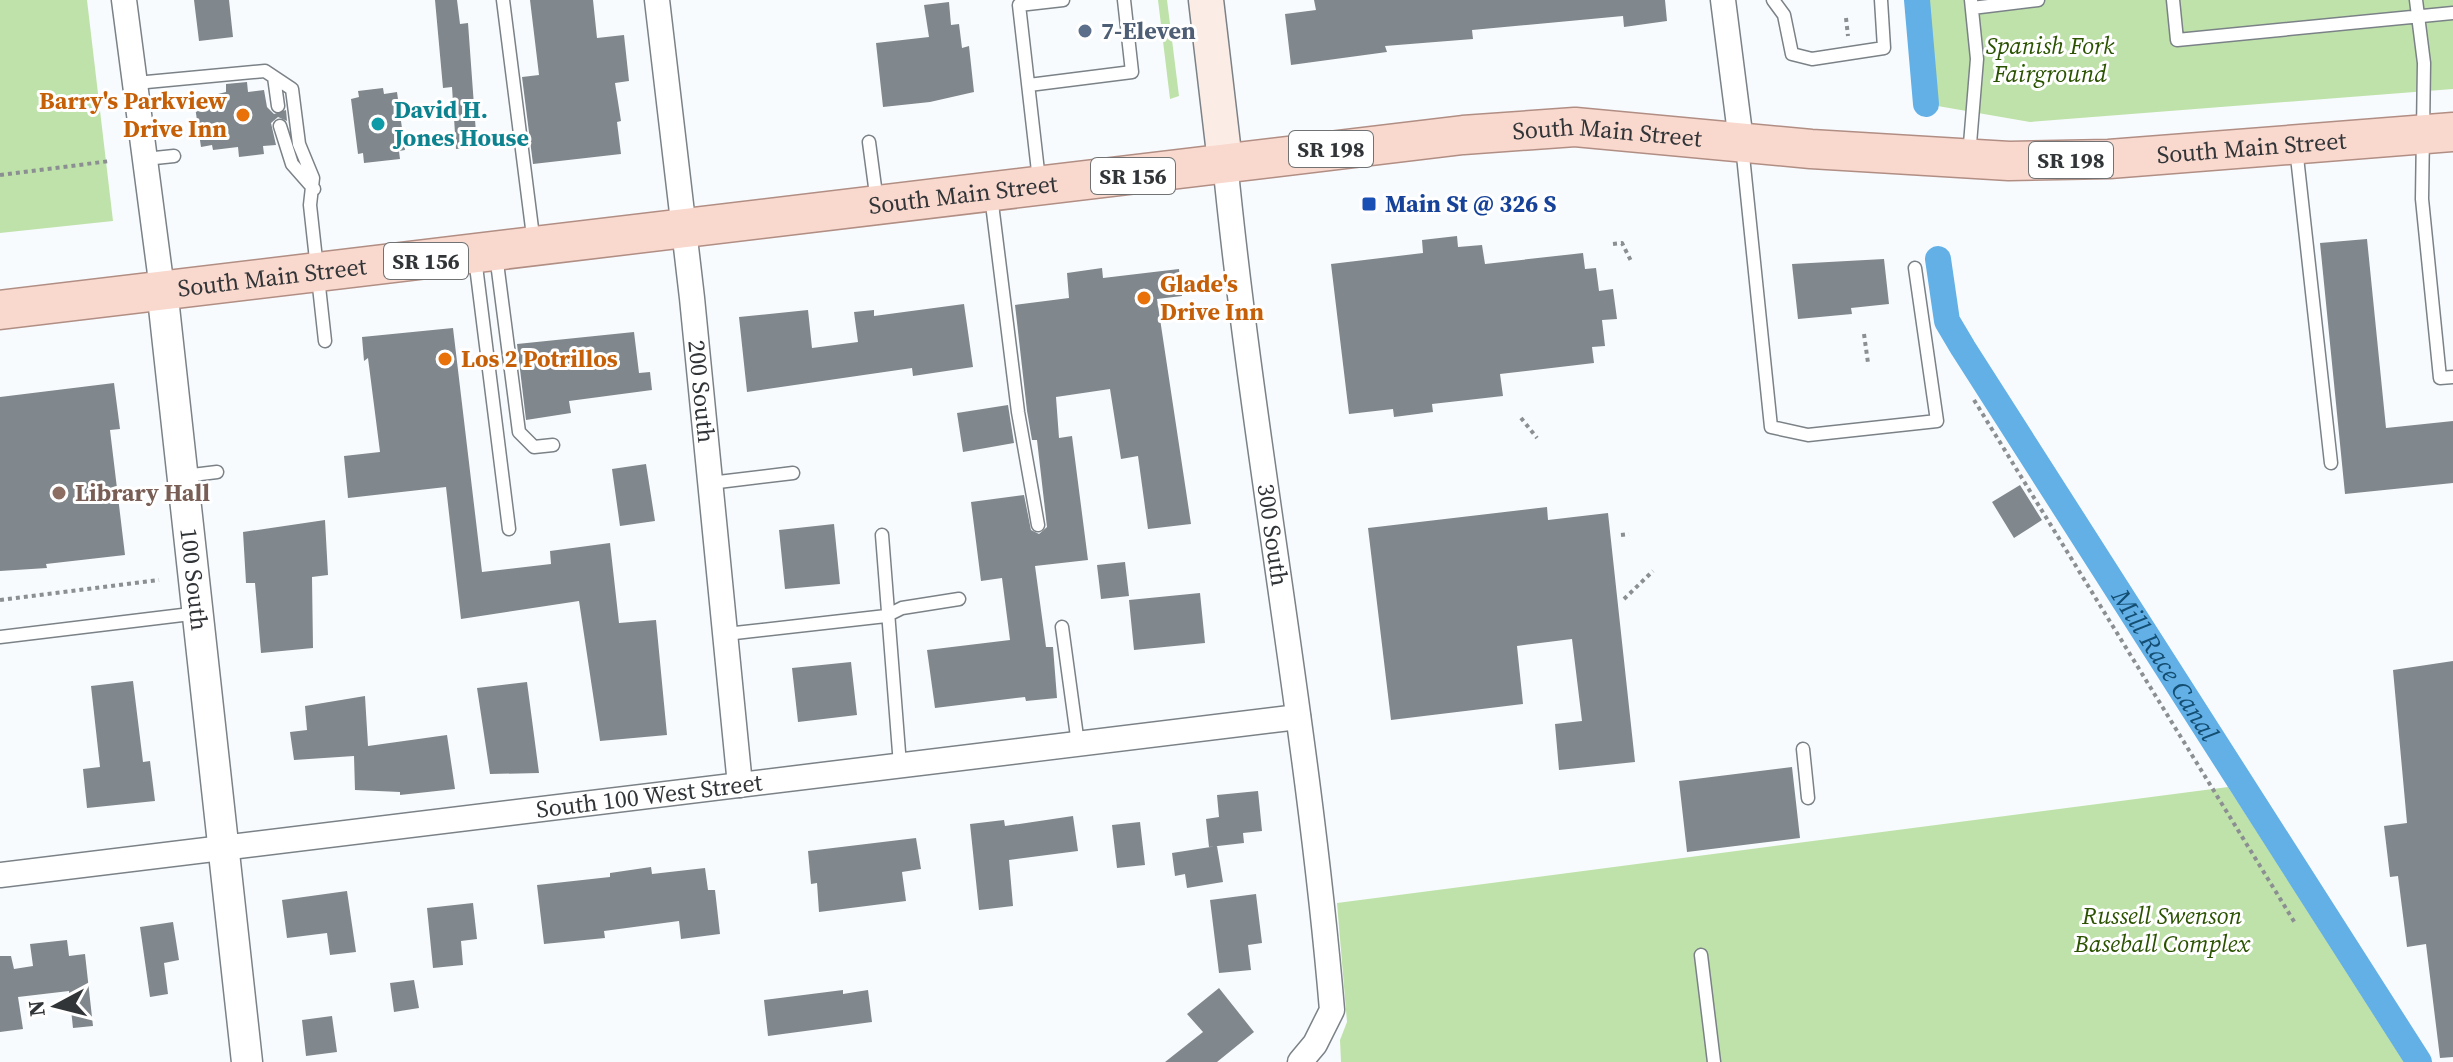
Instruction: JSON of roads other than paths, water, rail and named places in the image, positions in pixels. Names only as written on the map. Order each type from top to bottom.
[{"type":"main road","name":"300 South","points":[[1206,0],[1225,162]]},
{"type":"main road","name":"South Main Street","points":[[0,310],[1438,137],[1575,127],[1969,159],[2109,159],[2437,133]]},
{"type":"street","name":"100 South","points":[[124,0],[184,476],[247,1062]]},
{"type":"street","name":"200 South","points":[[657,0],[684,229],[740,785]]},
{"type":"street","points":[[1723,0],[1741,141]]},
{"type":"street","name":"300 South","points":[[1225,162],[1264,487],[1298,717],[1332,1010],[1315,1044],[1300,1062]]},
{"type":"street","name":"South 100 West Street","points":[[0,875],[1298,717]]},
{"type":"lane","points":[[503,0],[535,247]]},
{"type":"lane","points":[[1040,187],[1019,5],[1063,0]]},
{"type":"lane","points":[[1029,85],[1132,72],[1124,0]]},
{"type":"lane","points":[[1773,0],[1784,15],[1792,54],[1812,59],[1884,48],[1881,0]]},
{"type":"lane","points":[[1969,159],[1977,59],[1971,4],[2038,0]]},
{"type":"lane","points":[[2173,0],[2177,40],[2453,13]]},
{"type":"lane","points":[[2416,0],[2437,133],[2422,199],[2440,378],[2453,377]]},
{"type":"lane","points":[[136,83],[265,71],[292,89],[299,144],[314,189],[310,205],[325,341]]},
{"type":"lane","points":[[274,77],[278,106]]},
{"type":"lane","points":[[280,126],[292,164],[314,189]]},
{"type":"lane","points":[[1741,141],[1771,427],[1808,435],[1937,421],[1915,268]]},
{"type":"lane","points":[[869,142],[877,205]]},
{"type":"lane","points":[[2296,146],[2331,463]]},
{"type":"lane","points":[[145,159],[174,156]]},
{"type":"lane","points":[[990,193],[1018,412],[1038,525]]},
{"type":"lane","points":[[485,254],[519,432],[534,447],[553,445]]},
{"type":"lane","points":[[485,254],[509,529]]},
{"type":"lane","points":[[184,476],[217,472]]},
{"type":"lane","points":[[710,483],[793,473]]},
{"type":"lane","points":[[882,535],[900,765]]},
{"type":"lane","points":[[726,634],[886,616],[902,608],[959,599]]},
{"type":"lane","points":[[0,637],[199,613]]},
{"type":"lane","points":[[1062,627],[1078,744]]},
{"type":"lane","points":[[1803,749],[1808,798]]},
{"type":"lane","points":[[1701,955],[1714,1062]]},
{"type":"waterway","name":"Mill Race Canal","points":[[1917,0],[1926,104]]},
{"type":"waterway","name":"Mill Race Canal","points":[[1938,259],[1947,321],[1963,348],[2419,1062]]},
{"type":"place","name":"7-Eleven","points":[[1085,31]]},
{"type":"place","name":"Barry's Parkview Drive Inn","points":[[243,115]]},
{"type":"place","name":"David H. Jones House","points":[[378,124]]},
{"type":"place","name":"Main St @ 326 S","points":[[1369,204]]},
{"type":"place","name":"Glade's Drive Inn","points":[[1144,298]]},
{"type":"place","name":"Los 2 Potrillos","points":[[445,359]]},
{"type":"place","name":"Library Hall","points":[[59,493]]},
{"type":"park label","name":"Spanish Fork Fairground","points":[[2050,60]]},
{"type":"park label","name":"Russell Swenson Baseball Complex","points":[[2162,930]]}]
